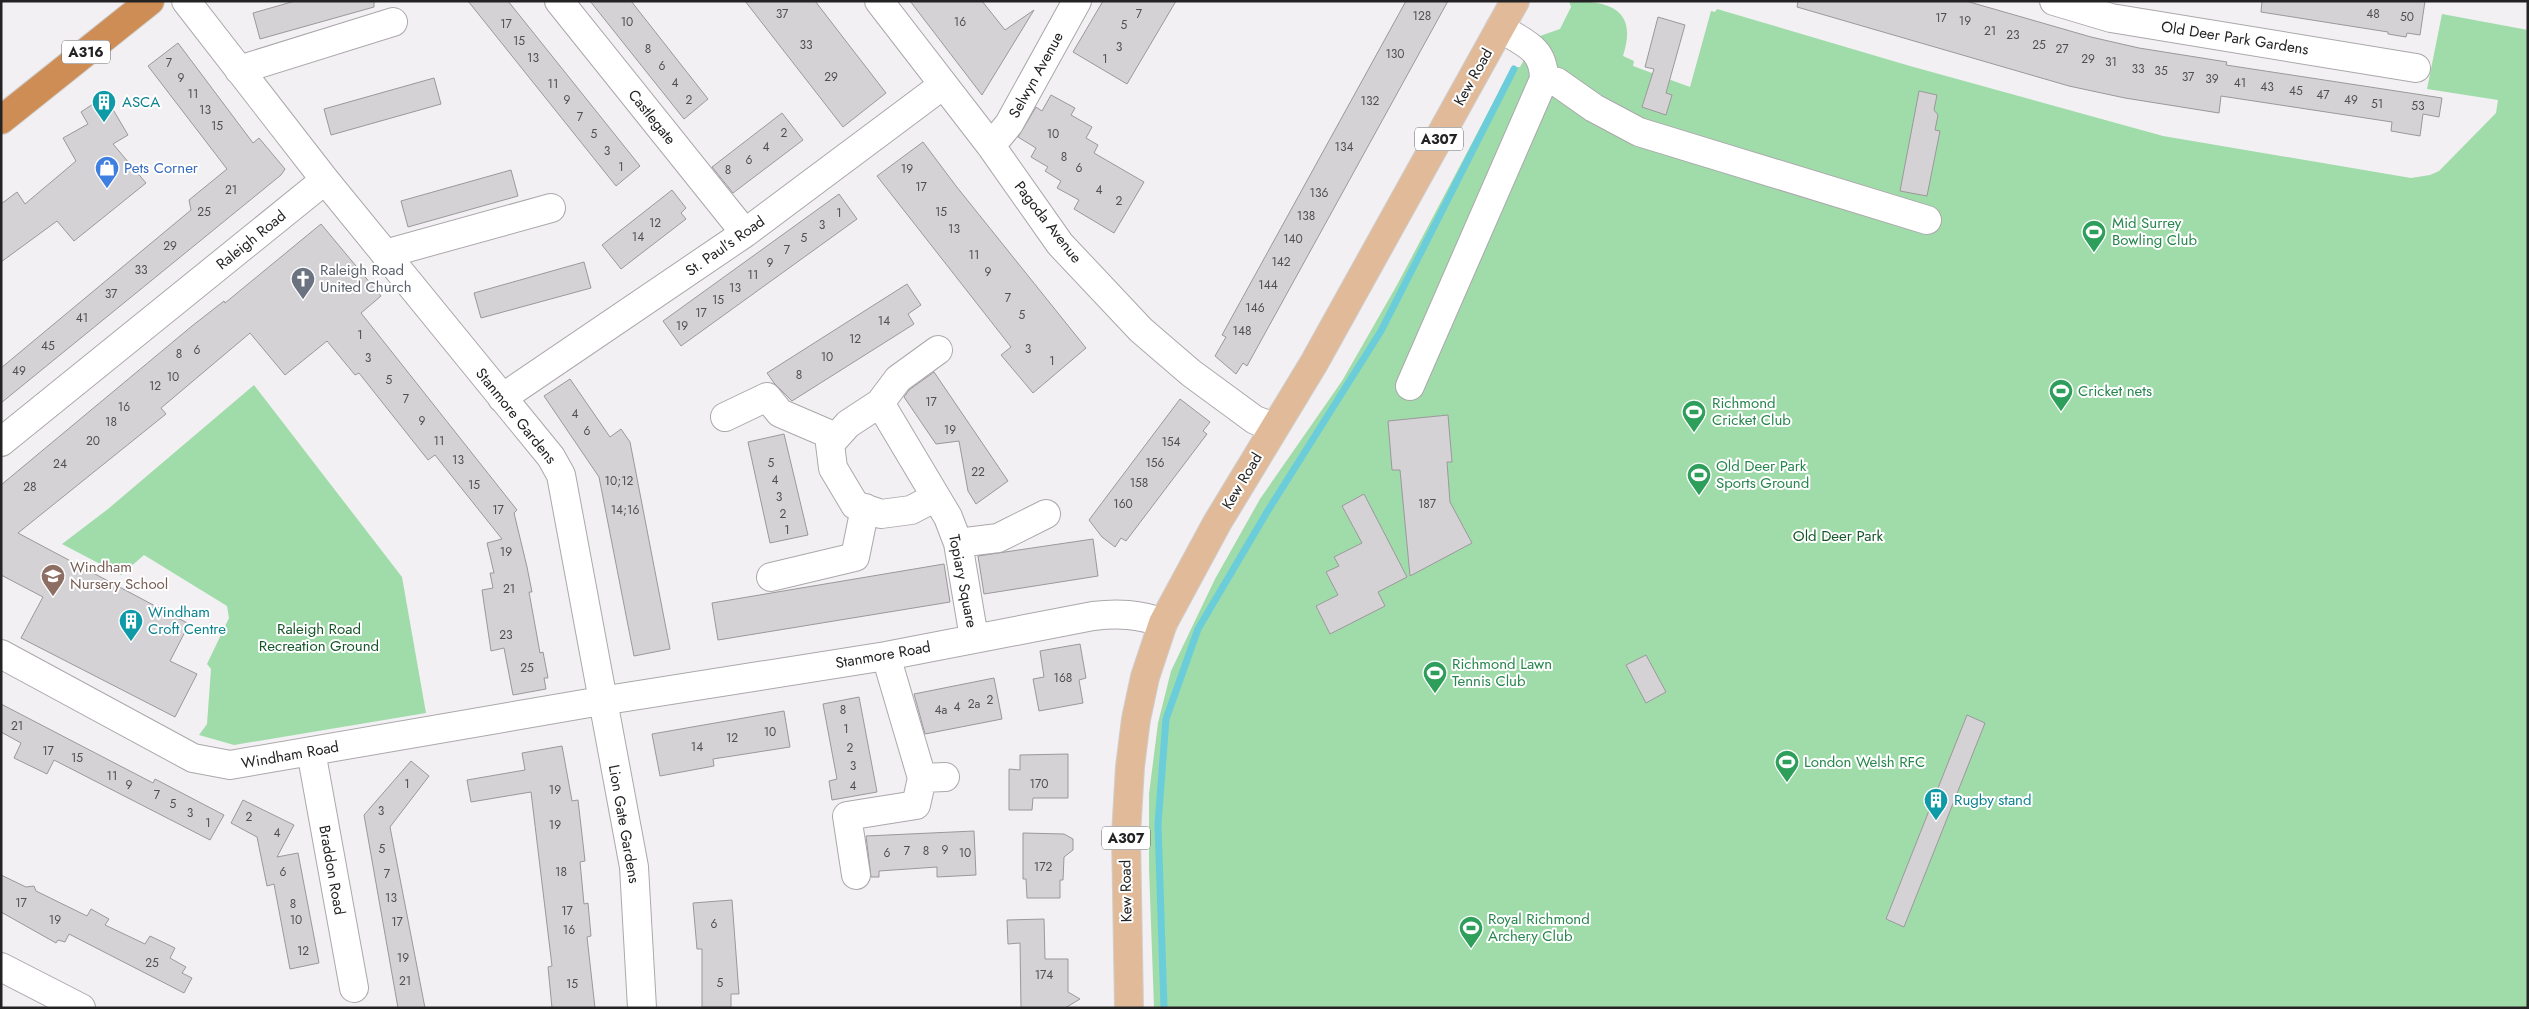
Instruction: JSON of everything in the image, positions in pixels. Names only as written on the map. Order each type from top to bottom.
[{"type":"highway","name":"A316","points":[[1,120],[150,1]]},
{"type":"main road","name":"Kew Road","points":[[1129,1008],[1126,835],[1130,767],[1136,719],[1145,677],[1163,623],[1200,553],[1318,355],[1515,1]]},
{"type":"street","points":[[186,1],[325,180]]},
{"type":"street","name":"Castlegate","points":[[559,1],[745,233]]},
{"type":"street","name":"Pagoda Avenue","points":[[879,1],[991,146],[1060,244],[1141,330],[1215,391],[1256,420],[1274,427]]},
{"type":"street","name":"Selwyn Avenue","points":[[991,146],[1009,124],[1077,1]]},
{"type":"street","name":"Old Deer Park Gardens","points":[[2054,1],[2111,18],[2416,68]]},
{"type":"street","points":[[239,70],[394,22]]},
{"type":"street","points":[[1410,386],[1544,79],[1544,69],[1538,53],[1500,28]]},
{"type":"street","points":[[1544,79],[1557,82],[1594,108],[1639,132],[1928,220]]},
{"type":"street","name":"St. Paul’s Road","points":[[502,398],[745,233],[942,84]]},
{"type":"street","name":"Stanmore Gardens","points":[[325,180],[551,457],[561,475],[601,701]]},
{"type":"street","name":"Raleigh Road","points":[[1,442],[325,180]]},
{"type":"street","points":[[385,254],[551,208]]},
{"type":"street","points":[[936,498],[911,510],[881,514],[855,505],[833,468],[830,444],[848,424],[880,404],[898,379],[938,350]]},
{"type":"street","points":[[725,416],[768,397],[780,413],[836,437]]},
{"type":"street","name":"Topiary Square","points":[[880,404],[948,517],[958,543],[974,638]]},
{"type":"street","points":[[770,577],[856,557],[865,508]]},
{"type":"street","points":[[958,543],[998,538],[1046,514]]},
{"type":"street","name":"Stanmore Road","points":[[601,701],[886,656],[1063,621],[1111,614],[1140,615],[1163,623]]},
{"type":"street","name":"Windham Road","points":[[1,654],[193,758],[217,764],[230,765],[601,701]]},
{"type":"street","points":[[856,875],[847,816],[916,805],[934,778],[886,656]]},
{"type":"street","name":"Lion Gate Gardens","points":[[601,701],[634,867],[642,1008]]},
{"type":"street","name":"Braddon Road","points":[[311,751],[354,988]]},
{"type":"street","points":[[1,967],[82,1008]]},
{"type":"green space","name":"Old Deer Park","points":[[1569,1],[1597,3],[1617,11],[1623,18],[1627,28],[1627,40],[1623,56],[1634,61],[1633,66],[1690,87],[1711,11],[1715,12],[1717,9],[1910,66],[2163,136],[2411,178],[2430,175],[2439,171],[2496,113],[2498,100],[2427,89],[2442,14],[2528,30],[2528,1008],[1154,1008],[1149,868],[1149,794],[1158,723],[1171,671],[1215,579],[1260,499],[1342,381],[1397,285],[1510,71],[1515,67],[1520,67],[1537,37],[1560,29],[1571,7]]},
{"type":"green space","name":"Raleigh Road Recreation Ground","points":[[254,385],[402,577],[426,713],[234,745],[199,735],[207,724],[211,669],[207,664],[229,618],[227,606],[144,555],[121,575],[62,544],[108,509]]},
{"type":"building","points":[[295,1],[374,1],[374,7],[260,39],[253,13]]},
{"type":"building","points":[[468,1],[508,1],[640,166],[616,186]]},
{"type":"building","points":[[590,1],[631,1],[708,99],[684,119]]},
{"type":"building","points":[[745,1],[815,1],[886,93],[843,127]]},
{"type":"building","points":[[910,1],[982,1],[1005,30],[1034,10],[982,95]]},
{"type":"building","points":[[1103,1],[1176,1],[1127,84],[1073,52]]},
{"type":"building","points":[[1406,1],[1448,1],[1247,366],[1243,363],[1236,374],[1215,356],[1226,337],[1222,335]]},
{"type":"building","points":[[1798,1],[1966,1],[2091,37],[2139,48],[2227,62],[2226,65],[2442,98],[2439,117],[2423,114],[2420,136],[2391,131],[2392,122],[2221,96],[2219,113],[2125,98],[2069,86],[1797,7]]},
{"type":"building","points":[[2262,1],[2425,1],[2420,35],[2407,33],[2406,37],[2388,34],[2388,32],[2261,12]]},
{"type":"building","points":[[1658,17],[1685,25],[1666,93],[1672,95],[1666,115],[1642,107],[1654,69],[1645,67]]},
{"type":"building","points":[[178,43],[253,143],[259,138],[285,169],[281,175],[1,403],[1,368],[191,210],[189,200],[227,169],[148,66]]},
{"type":"building","points":[[434,78],[441,104],[331,135],[324,109]]},
{"type":"building","points":[[1919,91],[1937,95],[1934,110],[1938,115],[1935,130],[1940,131],[1927,196],[1900,191]]},
{"type":"building","points":[[1051,95],[1075,108],[1071,115],[1092,127],[1086,138],[1098,145],[1094,153],[1144,182],[1114,233],[1074,209],[1079,200],[1057,188],[1061,181],[1045,171],[1048,167],[1031,157],[1036,148],[1018,137],[1036,107],[1042,111]]},
{"type":"building","points":[[105,96],[128,135],[113,144],[146,183],[74,241],[57,221],[1,262],[1,204],[17,192],[25,204],[76,161],[63,138],[88,124],[81,112]]},
{"type":"building","points":[[782,113],[803,140],[733,193],[712,167]]},
{"type":"building","points":[[923,142],[1086,348],[1033,393],[1001,355],[1011,347],[877,176]]},
{"type":"building","points":[[511,170],[518,196],[408,227],[401,201]]},
{"type":"building","points":[[672,190],[686,208],[681,213],[686,219],[621,269],[602,245]]},
{"type":"building","points":[[839,194],[857,219],[681,346],[663,321]]},
{"type":"building","points":[[321,224],[381,296],[361,313],[517,510],[514,513],[532,592],[529,592],[540,653],[543,652],[548,678],[544,678],[546,689],[513,695],[504,648],[491,651],[482,590],[493,588],[490,573],[494,573],[487,543],[502,539],[435,455],[428,460],[359,373],[355,375],[327,341],[285,375],[250,333],[161,408],[166,414],[18,533],[189,624],[170,661],[197,674],[175,717],[21,638],[43,597],[1,575],[1,485],[192,326],[224,301],[225,303]]},
{"type":"building","points":[[584,262],[591,288],[481,318],[474,293]]},
{"type":"building","points":[[907,284],[921,305],[908,314],[914,324],[792,401],[767,373]]},
{"type":"building","points":[[934,372],[1008,481],[976,504],[968,491],[959,441],[936,444],[904,397],[909,390]]},
{"type":"building","points":[[570,379],[610,437],[621,429],[630,442],[670,649],[634,656],[599,477],[544,396]]},
{"type":"building","points":[[1180,399],[1210,422],[1203,431],[1207,434],[1126,541],[1121,538],[1115,547],[1102,537],[1089,520]]},
{"type":"building","points":[[1448,415],[1452,462],[1447,462],[1450,502],[1472,543],[1410,576],[1400,470],[1392,470],[1388,421]]},
{"type":"building","points":[[784,434],[808,535],[770,543],[748,442]]},
{"type":"building","points":[[1364,494],[1407,577],[1378,592],[1385,606],[1330,634],[1316,606],[1338,595],[1326,572],[1339,566],[1334,557],[1362,543],[1342,506]]},
{"type":"building","points":[[1093,539],[1098,576],[984,594],[978,556]]},
{"type":"building","points":[[944,564],[950,602],[718,640],[712,603]]},
{"type":"building","points":[[1080,644],[1086,678],[1079,680],[1083,703],[1039,711],[1033,679],[1044,677],[1040,651]]},
{"type":"building","points":[[1646,655],[1666,692],[1646,703],[1626,665]]},
{"type":"building","points":[[994,678],[1002,719],[925,734],[914,694]]},
{"type":"building","points":[[859,697],[877,792],[832,800],[829,781],[837,779],[823,704]]},
{"type":"building","points":[[1,704],[153,783],[155,779],[224,815],[210,840],[54,760],[47,774],[14,758],[21,743],[1,732]]},
{"type":"building","points":[[784,711],[790,747],[713,759],[714,766],[660,776],[652,734]]},
{"type":"building","name":"Rugby stand","points":[[1967,715],[1985,723],[1904,927],[1886,919]]},
{"type":"building","points":[[562,746],[572,801],[578,800],[585,861],[580,862],[584,904],[588,903],[591,936],[587,937],[595,1008],[552,1008],[548,967],[552,966],[531,792],[471,802],[467,780],[525,770],[522,753]]},
{"type":"building","points":[[1068,754],[1068,798],[1033,798],[1032,810],[1009,810],[1009,769],[1020,770],[1020,755]]},
{"type":"building","points":[[411,761],[429,776],[390,827],[425,1008],[398,1008],[364,815]]},
{"type":"building","points":[[243,800],[294,825],[277,857],[298,853],[319,963],[290,969],[274,884],[267,886],[257,837],[231,823]]},
{"type":"building","points":[[974,831],[976,875],[937,877],[937,867],[879,871],[879,877],[871,877],[866,836]]},
{"type":"building","points":[[1023,833],[1064,834],[1073,839],[1073,850],[1064,857],[1063,880],[1060,880],[1060,898],[1027,898],[1026,879],[1023,879]]},
{"type":"building","points":[[1,875],[26,887],[34,886],[36,891],[87,916],[91,909],[109,919],[105,925],[145,944],[150,936],[175,948],[170,958],[186,967],[182,973],[192,978],[184,993],[69,934],[65,942],[58,940],[56,943],[1,912]]},
{"type":"building","points":[[732,900],[739,994],[731,994],[731,1007],[702,1007],[702,949],[697,949],[693,903]]},
{"type":"building","points":[[1044,919],[1045,959],[1068,959],[1068,992],[1080,999],[1065,1008],[1021,1008],[1020,943],[1008,944],[1007,920]]},
{"type":"waterway","points":[[1164,1008],[1158,824],[1166,719],[1198,629],[1267,512],[1381,331],[1514,69]]},
{"type":"place","name":"ASCA","points":[[104,123]]},
{"type":"place","name":"Pets Corner","points":[[107,189]]},
{"type":"place","name":"Mid Surrey Bowling Club","points":[[2094,253]]},
{"type":"place","name":"Raleigh Road United Church","points":[[303,300]]},
{"type":"place","name":"Cricket nets","points":[[2061,412]]},
{"type":"place","name":"Richmond Cricket Club","points":[[1694,433]]},
{"type":"place","name":"Old Deer Park Sports Ground","points":[[1699,496]]},
{"type":"place","name":"Windham Nursery School","points":[[53,597]]},
{"type":"place","name":"Windham Croft Centre","points":[[131,642]]},
{"type":"place","name":"Richmond Lawn Tennis Club","points":[[1435,694]]},
{"type":"place","name":"London Welsh RFC","points":[[1787,783]]},
{"type":"place","name":"Rugby stand","points":[[1936,821]]},
{"type":"place","name":"Royal Richmond Archery Club","points":[[1471,949]]}]
